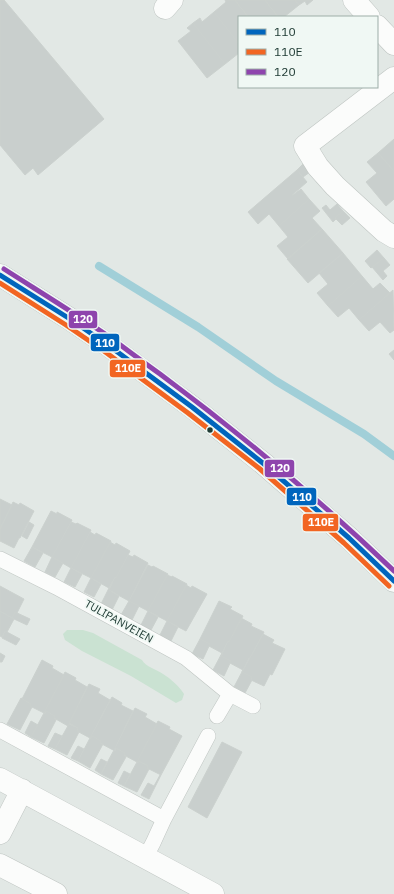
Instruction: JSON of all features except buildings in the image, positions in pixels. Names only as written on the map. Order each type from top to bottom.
[{"type":"street","points":[[354,0],[368,16]]},
{"type":"street","points":[[378,27],[394,44]]},
{"type":"street","points":[[394,78],[305,146],[318,166],[336,186],[384,231],[394,237]]},
{"type":"street","points":[[0,275],[76,323],[157,381],[197,412],[274,473],[349,538],[394,581]]},
{"type":"street","points":[[0,779],[204,892]]},
{"type":"street","points":[[0,832],[22,790]]},
{"type":"street","points":[[0,865],[56,894]]},
{"type":"lane","name":"TULIPANVEIEN","points":[[0,559],[56,587],[186,658],[230,694],[253,706]]},
{"type":"lane","points":[[217,716],[230,694]]},
{"type":"lane","points":[[0,730],[164,819]]},
{"type":"lane","points":[[145,858],[208,736]]},
{"type":"green space","points":[[67,630],[83,630],[93,633],[142,660],[151,668],[160,672],[177,685],[184,694],[182,700],[176,703],[131,676],[82,651],[65,640],[63,634]]},
{"type":"waterway","points":[[99,266],[198,327],[276,381],[364,434],[394,456]]},
{"type":"transit line","name":"120","points":[[4,269],[111,338],[191,397],[251,444],[338,519],[394,571]]},
{"type":"transit line","name":"110","points":[[0,275],[108,345],[192,407],[264,464],[349,538],[394,581]]},
{"type":"transit line","name":"110E","points":[[0,283],[104,351],[188,413],[260,469],[344,543],[389,586]]}]
